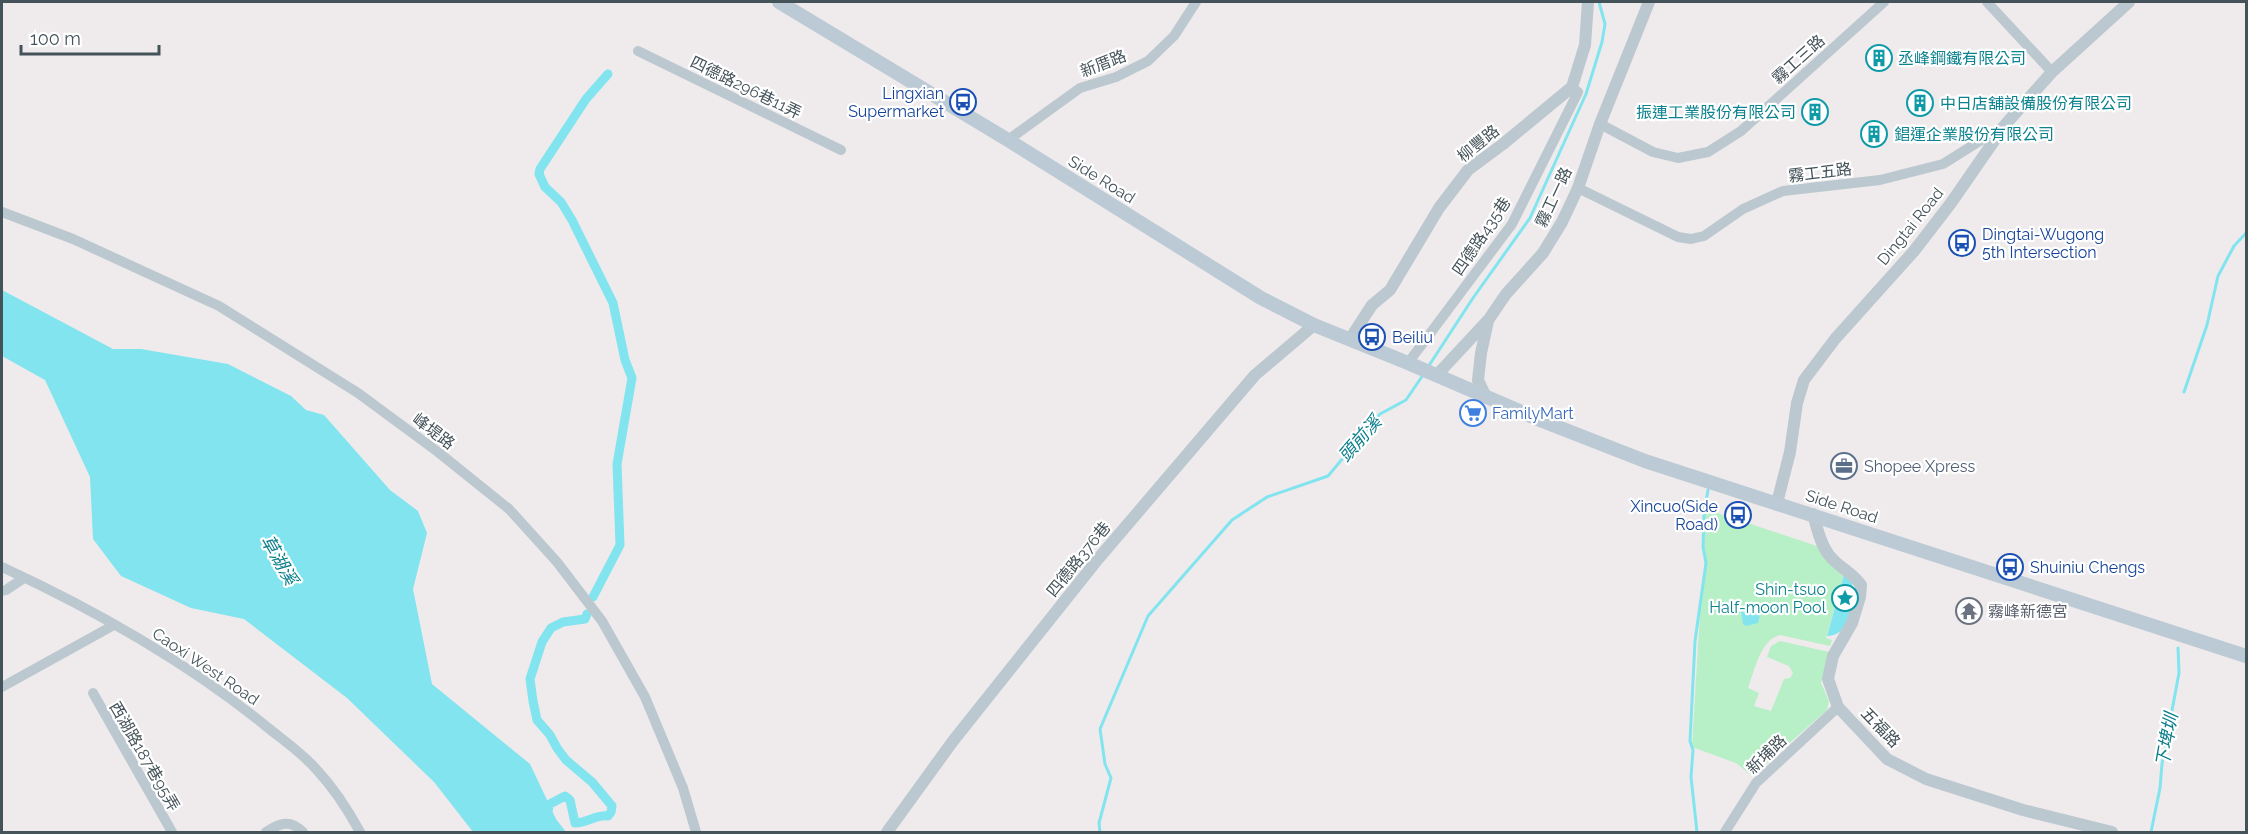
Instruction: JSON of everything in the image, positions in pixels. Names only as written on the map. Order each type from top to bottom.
[{"type":"main road","name":"Side Road","points":[[778,2],[1008,140],[1261,298],[1314,325],[1540,420],[1646,461],[2247,656]]},
{"type":"street","name":"新厝路","points":[[1008,140],[1080,88],[1116,77],[1148,61],[1174,36],[1196,2]]},
{"type":"street","points":[[1572,87],[1585,45],[1588,2]]},
{"type":"street","name":"霧工一路","points":[[1434,375],[1489,319],[1506,294],[1543,253],[1562,222],[1578,188],[1600,124],[1649,2]]},
{"type":"street","name":"霧工三路","points":[[1600,124],[1653,152],[1678,158],[1708,152],[1741,131],[1884,2]]},
{"type":"street","points":[[1987,2],[2052,72]]},
{"type":"street","name":"Dingtai Road","points":[[1777,503],[1804,380],[1835,339],[1914,251],[1951,203],[2005,125],[2052,72],[2129,2]]},
{"type":"street","name":"四德路296巷11弄","points":[[638,51],[841,150]]},
{"type":"street","name":"柳豐路","points":[[1350,339],[1372,305],[1390,290],[1439,208],[1468,170],[1572,87]]},
{"type":"street","name":"四德路435巷","points":[[1412,365],[1512,224],[1578,92],[1572,87]]},
{"type":"street","name":"霧工五路","points":[[1578,188],[1678,237],[1691,238],[1704,236],[1743,209],[1783,191],[1880,180],[1943,164],[2005,125]]},
{"type":"street","name":"峰堤路","points":[[2,212],[73,239],[219,306],[358,393],[438,452],[508,509],[557,562],[602,621],[645,697],[683,788],[696,832]]},
{"type":"street","points":[[1485,395],[1478,380],[1481,353],[1489,319]]},
{"type":"street","name":"四德路376巷","points":[[888,832],[953,741],[1098,559],[1255,375],[1314,325]]},
{"type":"street","name":"五福路","points":[[1813,514],[1824,548],[1830,557],[1853,574],[1861,585],[1852,623],[1833,656],[1828,679],[1838,707],[1887,759],[1909,772],[2023,810],[2112,832]]},
{"type":"street","name":"Caoxi West Road","points":[[2,567],[83,606],[170,657],[227,696],[316,768],[348,811],[360,832]]},
{"type":"street","points":[[2,591],[24,578]]},
{"type":"street","points":[[2,687],[114,625]]},
{"type":"street","name":"西湖路187巷95弄","points":[[93,693],[172,832]]},
{"type":"street","name":"新埔路","points":[[1725,832],[1756,783],[1838,707]]},
{"type":"street","points":[[266,832],[276,826],[286,824],[295,825],[303,832]]},
{"type":"green space","points":[[1705,509],[1817,546],[1845,571],[1826,638],[1832,640],[1830,646],[1780,635],[1768,643],[1759,657],[1748,688],[1759,693],[1754,706],[1771,711],[1784,679],[1790,678],[1793,673],[1789,666],[1767,657],[1771,646],[1780,641],[1829,652],[1821,683],[1829,701],[1827,710],[1752,776],[1736,763],[1692,747],[1701,596],[1707,563],[1703,544]]},
{"type":"water","name":"草湖溪","points":[[2,290],[113,349],[141,349],[228,364],[291,396],[306,410],[324,415],[390,490],[418,511],[427,533],[413,589],[432,684],[530,764],[556,819],[566,832],[473,832],[434,782],[347,698],[244,619],[191,608],[121,576],[93,539],[90,477],[45,380],[2,356]]},
{"type":"water","name":"Shin-tsuo Half-moon Pool","points":[[1845,571],[1853,588],[1852,610],[1843,628],[1836,634],[1827,636]]},
{"type":"water","points":[[1746,609],[1760,614],[1758,623],[1746,626],[1743,624],[1741,611]]},
{"type":"waterway","name":"頭前溪","points":[[1428,367],[1473,298],[1530,218],[1586,94],[1602,42],[1605,24],[1599,2]]},
{"type":"waterway","points":[[593,597],[620,545],[617,464],[632,378],[625,360],[613,303],[572,220],[561,202],[545,187],[539,174],[540,169],[586,99],[608,74]]},
{"type":"waterway","points":[[2184,392],[2207,325],[2218,276],[2234,246],[2246,233]]},
{"type":"waterway","name":"頭前溪","points":[[1100,832],[1099,823],[1111,778],[1105,764],[1100,729],[1148,616],[1232,520],[1267,497],[1328,476],[1380,414],[1406,400],[1423,375]]},
{"type":"waterway","points":[[1697,832],[1691,777],[1693,750],[1690,741],[1695,641],[1706,563],[1703,547],[1704,513],[1708,490]]},
{"type":"waterway","points":[[541,832],[550,804],[565,796],[570,800],[575,823],[608,816],[611,812],[612,806],[592,782],[566,760],[537,720],[530,679],[542,642],[551,628],[563,622],[585,619],[587,614]]},
{"type":"waterway","name":"下埤圳","points":[[2151,832],[2179,673],[2178,648]]},
{"type":"place","name":"丞峰鋼鐵有限公司","points":[[1879,58]]},
{"type":"place","name":"Lingxian Supermarket","points":[[963,102]]},
{"type":"place","name":"中日店舖設備股份有限公司","points":[[1920,103]]},
{"type":"place","name":"振連工業股份有限公司","points":[[1815,112]]},
{"type":"place","name":"錩運企業股份有限公司","points":[[1874,134]]},
{"type":"place","name":"Dingtai-Wugong 5th Intersection","points":[[1962,243]]},
{"type":"place","name":"Beiliu","points":[[1372,337]]},
{"type":"place","name":"FamilyMart","points":[[1473,413]]},
{"type":"place","name":"Shopee Xpress","points":[[1844,466]]},
{"type":"place","name":"Xincuo(Side Road)","points":[[1738,515]]},
{"type":"place","name":"Shuiniu Chengs","points":[[2010,567]]},
{"type":"place","name":"Shin-tsuo Half-moon Pool","points":[[1845,598]]},
{"type":"place","name":"霧峰新德宮","points":[[1969,611]]}]
